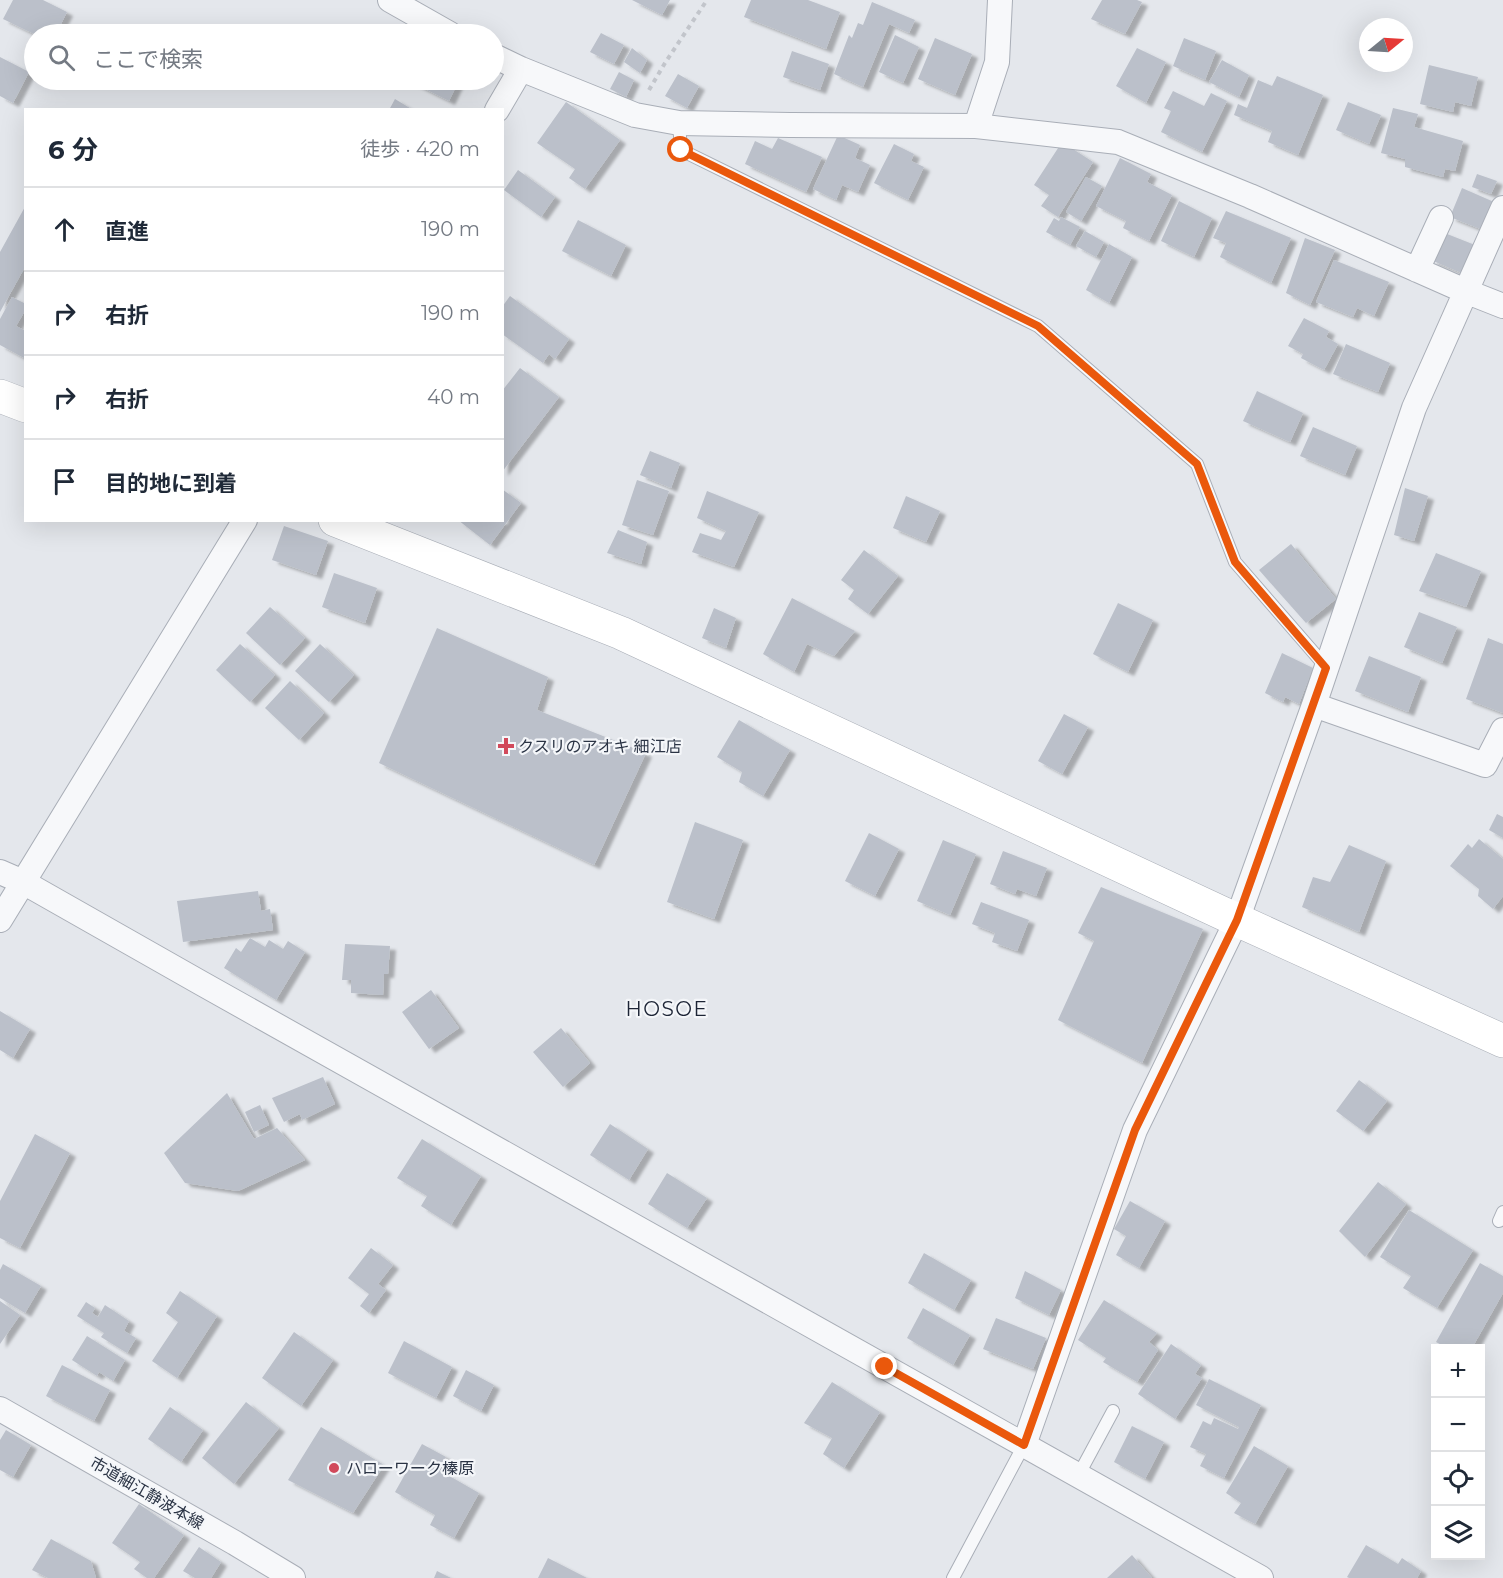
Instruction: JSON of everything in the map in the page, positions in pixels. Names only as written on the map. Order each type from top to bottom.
[{"type":"street","points":[[390,0],[432,24]]},
{"type":"street","points":[[976,126],[997,62],[1000,0]]},
{"type":"street","points":[[504,61],[635,115],[679,123],[976,126],[1118,142],[1250,196],[1503,306]]},
{"type":"street","points":[[498,108],[521,69]]},
{"type":"street","points":[[1024,1445],[1135,1130],[1237,920],[1314,705],[1414,408],[1503,208]]},
{"type":"street","points":[[1417,270],[1441,218]]},
{"type":"street","points":[[0,396],[24,405]]},
{"type":"street","points":[[0,920],[244,522]]},
{"type":"street","points":[[340,522],[621,633],[1237,920],[1503,1041]]},
{"type":"street","points":[[1314,705],[1485,765],[1503,730]]},
{"type":"street","points":[[0,872],[23,882],[1261,1578]]},
{"type":"street","name":"市道細江静波本線","points":[[0,1409],[293,1578]]},
{"type":"lane","points":[[679,123],[681,150],[1038,326],[1197,464],[1235,562],[1326,668]]},
{"type":"lane","points":[[1078,1476],[1113,1412]]},
{"type":"lane","points":[[954,1578],[1024,1445]]},
{"type":"path","points":[[635,115],[664,63],[707,0]]},
{"type":"building","points":[[13,0],[43,0],[67,12],[61,24],[24,24],[24,29],[3,19]]},
{"type":"building","points":[[632,0],[670,0],[662,15]]},
{"type":"building","points":[[751,0],[808,0],[840,12],[826,49],[744,17]]},
{"type":"building","points":[[1102,0],[1142,2],[1125,34],[1091,19]]},
{"type":"building","points":[[872,2],[915,20],[909,33],[889,24],[863,87],[834,74],[849,35],[852,38],[858,23],[863,25]]},
{"type":"building","points":[[601,33],[624,45],[614,64],[590,52]]},
{"type":"building","points":[[895,35],[919,47],[903,83],[879,72]]},
{"type":"building","points":[[935,38],[972,54],[955,95],[918,79]]},
{"type":"building","points":[[1184,38],[1216,51],[1205,80],[1173,66]]},
{"type":"building","points":[[632,48],[647,60],[640,73],[624,62]]},
{"type":"building","points":[[1137,48],[1166,62],[1146,103],[1116,86]]},
{"type":"building","points":[[792,51],[829,64],[820,90],[783,77]]},
{"type":"building","points":[[0,57],[24,69],[24,82],[13,103],[0,96]]},
{"type":"building","points":[[1222,60],[1249,75],[1239,97],[1209,82]]},
{"type":"building","points":[[1429,65],[1478,77],[1471,106],[1455,102],[1453,112],[1420,104]]},
{"type":"building","points":[[619,72],[634,80],[626,97],[610,89]]},
{"type":"building","points":[[678,74],[699,86],[687,108],[665,96]]},
{"type":"building","points":[[1277,76],[1323,95],[1298,155],[1268,142],[1272,131],[1234,115],[1238,104],[1247,108],[1258,80],[1272,86]]},
{"type":"building","points":[[427,90],[454,90],[449,101]]},
{"type":"building","points":[[1173,91],[1204,106],[1211,93],[1227,101],[1202,152],[1161,132],[1171,111],[1164,108]]},
{"type":"building","points":[[395,99],[410,108],[390,108]]},
{"type":"building","points":[[566,102],[620,140],[585,189],[569,178],[575,169],[537,143]]},
{"type":"building","points":[[1348,102],[1381,115],[1369,144],[1336,130]]},
{"type":"building","points":[[1393,108],[1418,114],[1414,127],[1463,141],[1455,171],[1445,169],[1443,177],[1405,167],[1405,159],[1381,153]]},
{"type":"building","points":[[838,135],[860,145],[855,158],[870,165],[858,192],[842,185],[836,200],[813,189]]},
{"type":"building","points":[[778,138],[822,157],[806,192],[745,164],[755,141],[772,149]]},
{"type":"building","points":[[1062,142],[1093,162],[1058,217],[1041,206],[1049,195],[1034,185]]},
{"type":"building","points":[[894,144],[914,154],[911,161],[924,167],[908,200],[874,183]]},
{"type":"building","points":[[1120,158],[1151,174],[1147,182],[1172,195],[1149,241],[1123,228],[1126,221],[1096,206]]},
{"type":"building","points":[[518,170],[555,197],[541,217],[504,190]]},
{"type":"building","points":[[1477,174],[1497,181],[1491,194],[1472,187]]},
{"type":"building","points":[[1086,177],[1102,186],[1081,221],[1066,212]]},
{"type":"building","points":[[1462,188],[1494,202],[1483,230],[1450,217]]},
{"type":"building","points":[[1179,201],[1212,218],[1194,257],[1161,241]]},
{"type":"building","points":[[24,209],[24,269],[0,312],[0,252]]},
{"type":"building","points":[[1226,211],[1291,238],[1271,283],[1220,257],[1226,243],[1213,238]]},
{"type":"building","points":[[1061,217],[1080,227],[1070,245],[1046,232],[1054,218],[1059,221]]},
{"type":"building","points":[[578,220],[626,245],[611,276],[562,251]]},
{"type":"building","points":[[1085,231],[1104,242],[1096,257],[1076,246]]},
{"type":"building","points":[[1442,232],[1475,245],[1464,274],[1431,260]]},
{"type":"building","points":[[1305,238],[1335,250],[1310,305],[1286,293]]},
{"type":"building","points":[[1109,244],[1132,257],[1109,303],[1086,290]]},
{"type":"building","points":[[1334,260],[1389,282],[1374,316],[1357,308],[1353,317],[1316,302]]},
{"type":"building","points":[[510,296],[569,339],[555,359],[549,354],[543,363],[504,335],[504,304]]},
{"type":"building","points":[[12,297],[24,303],[24,312],[16,326],[24,330],[24,358],[0,345],[0,319]]},
{"type":"building","points":[[1304,318],[1329,331],[1326,337],[1338,344],[1324,370],[1301,358],[1303,354],[1288,346]]},
{"type":"building","points":[[1346,344],[1390,363],[1378,392],[1333,374]]},
{"type":"building","points":[[520,368],[559,397],[504,469],[504,388]]},
{"type":"building","points":[[1257,391],[1303,413],[1290,442],[1243,421]]},
{"type":"building","points":[[1313,427],[1357,446],[1345,475],[1300,456]]},
{"type":"building","points":[[650,451],[680,463],[671,488],[640,475]]},
{"type":"building","points":[[637,480],[669,491],[653,535],[622,525]]},
{"type":"building","points":[[1405,488],[1428,496],[1414,541],[1394,535]]},
{"type":"building","points":[[504,490],[521,503],[490,545],[461,522],[504,522]]},
{"type":"building","points":[[707,491],[759,512],[734,567],[692,552],[700,533],[721,540],[726,531],[697,518]]},
{"type":"building","points":[[906,496],[940,511],[926,542],[893,528]]},
{"type":"building","points":[[284,526],[328,541],[316,575],[272,560]]},
{"type":"building","points":[[618,530],[647,542],[641,564],[607,553]]},
{"type":"building","points":[[1291,544],[1336,599],[1306,623],[1259,570]]},
{"type":"building","points":[[864,550],[898,576],[868,614],[848,599],[854,590],[841,580]]},
{"type":"building","points":[[1436,553],[1481,571],[1466,607],[1419,591]]},
{"type":"building","points":[[334,573],[377,588],[365,623],[322,607]]},
{"type":"building","points":[[792,598],[855,631],[834,656],[807,644],[794,672],[763,654]]},
{"type":"building","points":[[1118,603],[1153,620],[1128,672],[1093,654]]},
{"type":"building","points":[[270,607],[305,638],[280,665],[246,633]]},
{"type":"building","points":[[714,608],[736,618],[726,648],[702,638]]},
{"type":"building","points":[[1419,612],[1457,627],[1442,663],[1404,647]]},
{"type":"building","points":[[437,628],[548,677],[537,710],[646,753],[594,865],[379,763]]},
{"type":"building","points":[[1488,638],[1503,644],[1503,713],[1466,699]]},
{"type":"building","points":[[240,644],[275,675],[250,702],[216,670]]},
{"type":"building","points":[[320,644],[354,675],[329,702],[295,671]]},
{"type":"building","points":[[1282,653],[1313,668],[1299,704],[1285,697],[1283,702],[1265,693]]},
{"type":"building","points":[[1369,656],[1421,677],[1408,712],[1355,691]]},
{"type":"building","points":[[290,681],[324,713],[299,740],[265,708]]},
{"type":"building","points":[[1064,714],[1088,727],[1062,774],[1038,761]]},
{"type":"building","points":[[739,720],[790,750],[763,796],[739,782],[742,772],[717,757]]},
{"type":"building","points":[[1497,814],[1503,817],[1503,838],[1489,830]]},
{"type":"building","points":[[695,822],[743,840],[714,919],[667,902]]},
{"type":"building","points":[[869,833],[899,849],[875,896],[845,881]]},
{"type":"building","points":[[1479,839],[1503,859],[1503,896],[1493,909],[1478,896],[1479,889],[1450,866],[1468,844],[1472,848]]},
{"type":"building","points":[[943,840],[976,854],[950,915],[917,901]]},
{"type":"building","points":[[1349,845],[1386,861],[1359,932],[1302,907],[1313,877],[1330,882]]},
{"type":"building","points":[[1003,851],[1047,868],[1036,896],[1017,889],[1015,894],[990,884]]},
{"type":"building","points":[[1101,887],[1203,929],[1142,1063],[1058,1020],[1094,941],[1078,933]]},
{"type":"building","points":[[258,891],[261,911],[270,909],[273,930],[183,942],[177,901]]},
{"type":"building","points":[[981,902],[1029,920],[1017,951],[992,942],[995,933],[972,924]]},
{"type":"building","points":[[250,938],[265,947],[269,940],[283,949],[288,941],[305,952],[276,1000],[224,968],[236,948],[241,952]]},
{"type":"building","points":[[345,944],[390,946],[388,974],[384,974],[383,995],[351,993],[351,980],[342,980]]},
{"type":"building","points":[[431,990],[459,1028],[429,1049],[402,1012]]},
{"type":"building","points":[[0,1011],[30,1029],[13,1058],[0,1050]]},
{"type":"building","points":[[561,1028],[590,1063],[563,1087],[533,1052]]},
{"type":"building","points":[[323,1077],[335,1104],[302,1120],[300,1114],[284,1122],[272,1098]]},
{"type":"building","points":[[1359,1080],[1387,1101],[1363,1131],[1336,1111]]},
{"type":"building","points":[[227,1093],[254,1139],[277,1128],[305,1160],[238,1191],[185,1183],[164,1153]]},
{"type":"building","points":[[260,1105],[269,1125],[254,1132],[245,1112]]},
{"type":"building","points":[[610,1124],[648,1149],[629,1180],[590,1155]]},
{"type":"building","points":[[35,1134],[70,1153],[20,1248],[0,1238],[0,1201]]},
{"type":"building","points":[[422,1139],[481,1176],[451,1225],[421,1206],[427,1196],[397,1178]]},
{"type":"building","points":[[667,1173],[707,1198],[687,1228],[648,1204]]},
{"type":"building","points":[[1378,1182],[1406,1204],[1365,1257],[1339,1231]]},
{"type":"building","points":[[1130,1201],[1165,1221],[1139,1268],[1116,1255],[1126,1236],[1114,1229]]},
{"type":"building","points":[[1409,1210],[1473,1250],[1437,1308],[1403,1288],[1411,1276],[1380,1257]]},
{"type":"building","points":[[371,1248],[393,1265],[378,1284],[386,1290],[369,1313],[360,1306],[369,1294],[348,1278]]},
{"type":"building","points":[[924,1253],[971,1280],[954,1310],[908,1283]]},
{"type":"building","points":[[1480,1263],[1503,1276],[1503,1293],[1474,1344],[1440,1344],[1436,1342]]},
{"type":"building","points":[[3,1264],[41,1286],[25,1313],[0,1298],[0,1270]]},
{"type":"building","points":[[1025,1271],[1061,1290],[1049,1315],[1015,1298]]},
{"type":"building","points":[[180,1291],[217,1316],[177,1378],[152,1361],[178,1322],[166,1313]]},
{"type":"building","points":[[1104,1300],[1157,1333],[1149,1342],[1158,1350],[1137,1382],[1103,1362],[1106,1358],[1078,1340]]},
{"type":"building","points":[[0,1301],[20,1315],[0,1344]]},
{"type":"building","points":[[86,1302],[95,1308],[92,1313],[98,1317],[105,1305],[129,1321],[124,1331],[136,1338],[127,1353],[101,1337],[104,1333],[77,1316]]},
{"type":"building","points":[[923,1308],[970,1335],[953,1365],[907,1338]]},
{"type":"building","points":[[996,1318],[1046,1338],[1033,1369],[983,1349]]},
{"type":"building","points":[[294,1332],[333,1360],[301,1406],[262,1378]]},
{"type":"building","points":[[87,1336],[125,1360],[113,1381],[99,1372],[97,1376],[72,1360]]},
{"type":"building","points":[[404,1341],[452,1367],[436,1398],[388,1373]]},
{"type":"building","points":[[1171,1344],[1201,1365],[1195,1374],[1202,1378],[1175,1419],[1138,1394]]},
{"type":"building","points":[[62,1365],[110,1390],[94,1421],[46,1396]]},
{"type":"building","points":[[466,1370],[494,1385],[481,1411],[453,1396]]},
{"type":"building","points":[[1209,1379],[1261,1405],[1224,1478],[1200,1466],[1206,1454],[1190,1447],[1203,1421],[1211,1425],[1214,1418],[1238,1429],[1239,1427],[1196,1405]]},
{"type":"building","points":[[832,1382],[880,1412],[844,1468],[823,1454],[832,1438],[804,1423]]},
{"type":"building","points":[[246,1402],[279,1428],[234,1484],[202,1458]]},
{"type":"building","points":[[170,1407],[203,1430],[181,1462],[148,1439]]},
{"type":"building","points":[[1132,1426],[1164,1442],[1145,1479],[1114,1462]]},
{"type":"building","points":[[321,1427],[384,1465],[353,1513],[288,1480]]},
{"type":"building","points":[[6,1430],[31,1445],[13,1477],[0,1470],[0,1440]]},
{"type":"building","points":[[422,1444],[446,1457],[439,1470],[479,1493],[454,1538],[430,1525],[435,1515],[395,1492]]},
{"type":"building","points":[[1254,1446],[1288,1466],[1255,1524],[1234,1513],[1241,1503],[1226,1493]]},
{"type":"building","points":[[139,1504],[184,1535],[154,1578],[147,1578],[134,1569],[140,1562],[112,1543]]},
{"type":"building","points":[[51,1539],[91,1561],[96,1578],[48,1578],[32,1570]]},
{"type":"building","points":[[1366,1545],[1398,1564],[1402,1558],[1421,1571],[1417,1578],[1347,1577]]},
{"type":"building","points":[[199,1547],[221,1562],[211,1578],[195,1578],[183,1571]]},
{"type":"building","points":[[1132,1555],[1152,1578],[1107,1578]]},
{"type":"building","points":[[548,1558],[587,1578],[538,1578]]},
{"type":"building","points":[[437,1571],[451,1578],[434,1578]]},
{"type":"place","name":"クスリのアオキ 細江店","points":[[506,746]]},
{"type":"place","name":"ハローワーク榛原","points":[[334,1468]]},
{"type":"district","name":"HOSOE","points":[[667,1009]]},
{"type":"route","points":[[681,150],[1038,326],[1197,464],[1235,562],[1326,668],[1237,920],[1135,1130],[1024,1445],[885,1367]]}]
